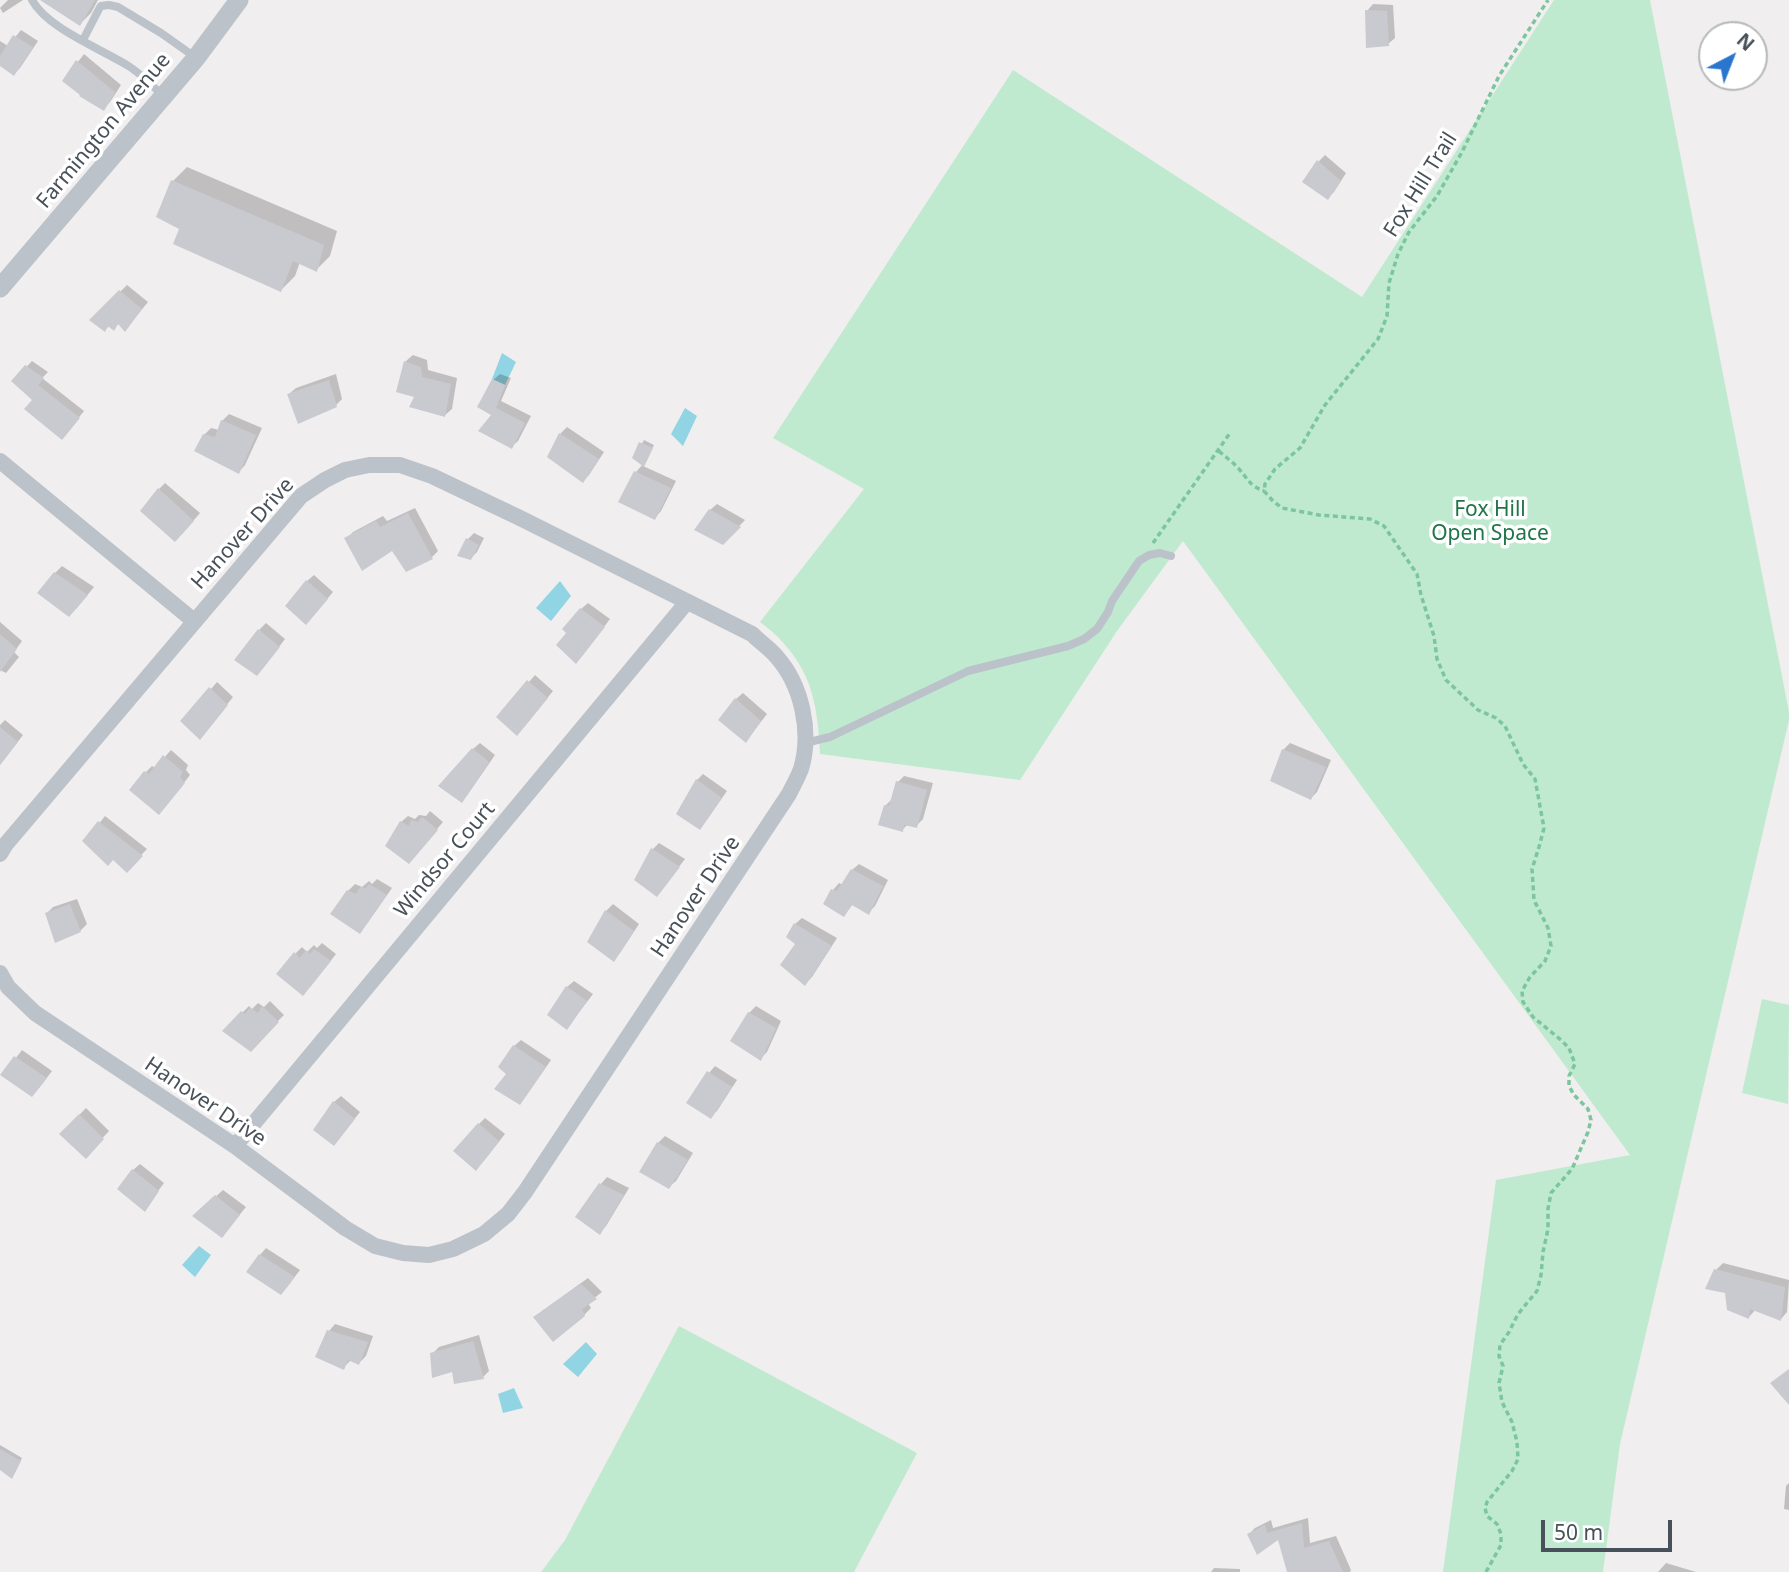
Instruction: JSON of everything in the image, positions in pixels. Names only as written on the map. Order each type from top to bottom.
[{"type":"street","name":"Farmington Avenue","points":[[0,288],[196,58],[239,0]]},
{"type":"street","name":"Hanover Drive","points":[[0,461],[194,621]]},
{"type":"street","name":"Hanover Drive","points":[[0,854],[301,496],[345,470],[369,465],[400,465],[432,476],[520,517],[752,634],[777,657],[794,682],[804,707],[805,743],[801,769],[789,794],[525,1192],[508,1214],[484,1234],[453,1249],[429,1255],[403,1253],[375,1245],[345,1228],[235,1146],[35,1013],[8,987],[0,973]]},
{"type":"street","name":"Windsor Court","points":[[235,1146],[687,602]]},
{"type":"lane","points":[[32,0],[37,9],[69,33],[132,68],[163,96]]},
{"type":"lane","points":[[83,40],[101,6],[109,5],[118,7],[150,26],[196,58]]},
{"type":"lane","points":[[805,743],[830,737],[968,671],[1068,646],[1084,639],[1097,629],[1139,561],[1160,553],[1171,556]]},
{"type":"path","name":"Fox Hill Trail","points":[[1264,491],[1265,484],[1275,469],[1300,448],[1325,405],[1378,339],[1387,316],[1389,283],[1398,254],[1409,232],[1437,196],[1499,76],[1548,0]]},
{"type":"path","points":[[1139,561],[1230,433]]},
{"type":"path","points":[[1218,451],[1238,468],[1248,482],[1264,491],[1282,508],[1319,515],[1370,519],[1384,526],[1418,574],[1437,659],[1446,680],[1478,710],[1506,726],[1523,764],[1535,779],[1544,828],[1532,869],[1534,900],[1548,928],[1551,946],[1545,961],[1530,977],[1522,991],[1523,1002],[1534,1017],[1569,1048],[1574,1064],[1569,1086],[1588,1109],[1591,1119],[1572,1169],[1551,1193],[1542,1275],[1537,1291],[1518,1314],[1500,1345],[1499,1356],[1503,1366],[1499,1383],[1502,1402],[1512,1422],[1517,1442],[1518,1460],[1485,1508],[1501,1534],[1501,1545],[1486,1572]]},
{"type":"green space","name":"Fox Hill Open Space","points":[[1554,0],[1650,0],[1789,720],[1620,1444],[1603,1572],[1443,1572],[1496,1180],[1630,1155],[1183,541],[1117,631],[1020,780],[820,754],[816,710],[808,683],[795,657],[760,622],[864,489],[773,438],[1013,70],[1362,297]]},
{"type":"green space","points":[[1762,999],[1789,1005],[1788,1104],[1742,1093]]},
{"type":"green space","points":[[679,1326],[917,1453],[854,1572],[541,1572],[565,1540]]},
{"type":"water","points":[[502,353],[516,362],[505,385],[492,379]]},
{"type":"water","points":[[685,408],[697,416],[683,446],[671,434]]},
{"type":"water","points":[[560,581],[571,596],[551,621],[536,608]]},
{"type":"water","points":[[199,1246],[211,1255],[195,1277],[182,1265]]},
{"type":"water","points":[[586,1342],[597,1354],[578,1377],[563,1364]]},
{"type":"water","points":[[514,1388],[523,1408],[503,1413],[498,1394]]},
{"type":"building","points":[[40,0],[95,0],[80,26]]},
{"type":"building","points":[[1365,10],[1387,11],[1389,46],[1366,48]]},
{"type":"building","points":[[13,35],[33,47],[14,76],[0,66],[0,56]]},
{"type":"building","points":[[76,60],[115,92],[104,111],[79,96],[62,81]]},
{"type":"building","points":[[1317,160],[1341,181],[1328,200],[1302,182]]},
{"type":"building","points":[[171,180],[324,245],[317,272],[293,261],[281,292],[173,244],[179,229],[156,217]]},
{"type":"building","points":[[119,290],[142,309],[125,332],[118,324],[114,331],[108,326],[105,332],[89,320]]},
{"type":"building","points":[[404,361],[421,367],[422,377],[451,384],[445,417],[409,407],[414,397],[396,392]]},
{"type":"building","points":[[25,365],[44,378],[38,385],[80,418],[62,440],[24,409],[32,400],[11,381]]},
{"type":"building","points":[[492,379],[505,385],[496,408],[525,423],[512,449],[478,431],[491,415],[477,407]]},
{"type":"building","points":[[329,380],[337,407],[298,424],[287,394]]},
{"type":"building","points":[[221,420],[256,435],[239,474],[194,451],[203,434],[215,437]]},
{"type":"building","points":[[559,433],[599,459],[583,483],[547,457]]},
{"type":"building","points":[[639,442],[653,448],[644,467],[632,458]]},
{"type":"building","points":[[634,471],[671,488],[655,520],[618,502]]},
{"type":"building","points":[[158,488],[194,521],[175,542],[140,511]]},
{"type":"building","points":[[709,509],[741,527],[723,545],[694,530]]},
{"type":"building","points":[[408,513],[433,559],[406,572],[392,551],[362,571],[344,538],[376,521],[380,527]]},
{"type":"building","points":[[466,538],[479,545],[471,560],[457,556]]},
{"type":"building","points":[[54,572],[88,595],[69,617],[37,593]]},
{"type":"building","points":[[306,580],[328,599],[306,625],[285,606]]},
{"type":"building","points":[[580,608],[605,627],[576,664],[556,645],[566,633],[562,629]]},
{"type":"building","points":[[258,629],[280,647],[257,676],[234,660]]},
{"type":"building","points":[[0,634],[17,649],[0,672]]},
{"type":"building","points":[[527,680],[548,698],[517,736],[496,717]]},
{"type":"building","points":[[209,687],[228,705],[200,740],[180,721]]},
{"type":"building","points":[[735,698],[761,721],[746,743],[718,720]]},
{"type":"building","points":[[0,727],[18,742],[0,765]]},
{"type":"building","points":[[472,748],[489,762],[462,803],[438,786]]},
{"type":"building","points":[[1282,749],[1326,767],[1311,800],[1270,781]]},
{"type":"building","points":[[163,755],[183,772],[180,777],[185,783],[159,815],[129,790],[144,771],[149,774]]},
{"type":"building","points":[[696,779],[722,798],[700,830],[676,814]]},
{"type":"building","points":[[896,781],[927,790],[917,828],[904,825],[903,832],[878,825],[884,805],[889,806]]},
{"type":"building","points":[[422,817],[438,830],[409,864],[385,846],[400,821],[409,826],[411,820],[418,822]]},
{"type":"building","points":[[98,821],[143,856],[127,873],[113,860],[108,866],[82,841]]},
{"type":"building","points":[[651,848],[680,867],[657,897],[634,880]]},
{"type":"building","points":[[851,869],[883,886],[869,915],[852,905],[844,917],[823,904],[831,889],[837,891]]},
{"type":"building","points":[[369,884],[387,895],[360,934],[330,914],[347,890],[356,894],[361,886],[365,889]]},
{"type":"building","points":[[70,904],[81,932],[55,943],[45,913]]},
{"type":"building","points":[[605,910],[634,931],[614,962],[587,942]]},
{"type":"building","points":[[794,923],[832,946],[805,986],[780,965],[795,944],[786,937]]},
{"type":"building","points":[[314,949],[331,961],[303,996],[276,974],[294,952],[300,958],[306,950],[310,954]]},
{"type":"building","points":[[566,986],[587,1001],[567,1030],[547,1015]]},
{"type":"building","points":[[262,1006],[279,1022],[251,1052],[222,1031],[241,1011],[245,1014],[250,1008],[258,1013]]},
{"type":"building","points":[[748,1012],[776,1028],[761,1061],[730,1041]]},
{"type":"building","points":[[513,1045],[546,1067],[520,1105],[494,1089],[506,1074],[498,1067]]},
{"type":"building","points":[[14,1056],[47,1078],[32,1097],[0,1075]]},
{"type":"building","points":[[707,1071],[732,1087],[711,1119],[686,1103]]},
{"type":"building","points":[[333,1101],[355,1119],[334,1146],[313,1130]]},
{"type":"building","points":[[79,1114],[104,1139],[86,1159],[59,1134]]},
{"type":"building","points":[[478,1123],[499,1141],[476,1171],[453,1151]]},
{"type":"building","points":[[657,1142],[688,1160],[669,1189],[639,1172]]},
{"type":"building","points":[[132,1169],[159,1191],[145,1212],[117,1189]]},
{"type":"building","points":[[599,1183],[624,1195],[600,1235],[575,1217]]},
{"type":"building","points":[[215,1195],[240,1215],[222,1238],[192,1216]]},
{"type":"building","points":[[259,1254],[295,1277],[281,1295],[246,1272]]},
{"type":"building","points":[[1714,1269],[1785,1287],[1781,1321],[1750,1309],[1749,1319],[1727,1310],[1725,1293],[1705,1289]]},
{"type":"building","points":[[581,1284],[597,1299],[582,1309],[585,1316],[553,1342],[533,1317]]},
{"type":"building","points":[[327,1330],[368,1342],[359,1365],[348,1360],[344,1370],[315,1357]]},
{"type":"building","points":[[473,1341],[484,1379],[454,1384],[452,1372],[432,1378],[430,1353]]},
{"type":"building","points":[[1789,1369],[1789,1405],[1770,1383]]},
{"type":"building","points":[[0,1449],[21,1461],[12,1479],[0,1470]]},
{"type":"building","points":[[1302,1523],[1304,1548],[1329,1541],[1343,1572],[1287,1572],[1278,1540],[1257,1555],[1247,1534],[1265,1525],[1267,1533]]}]
